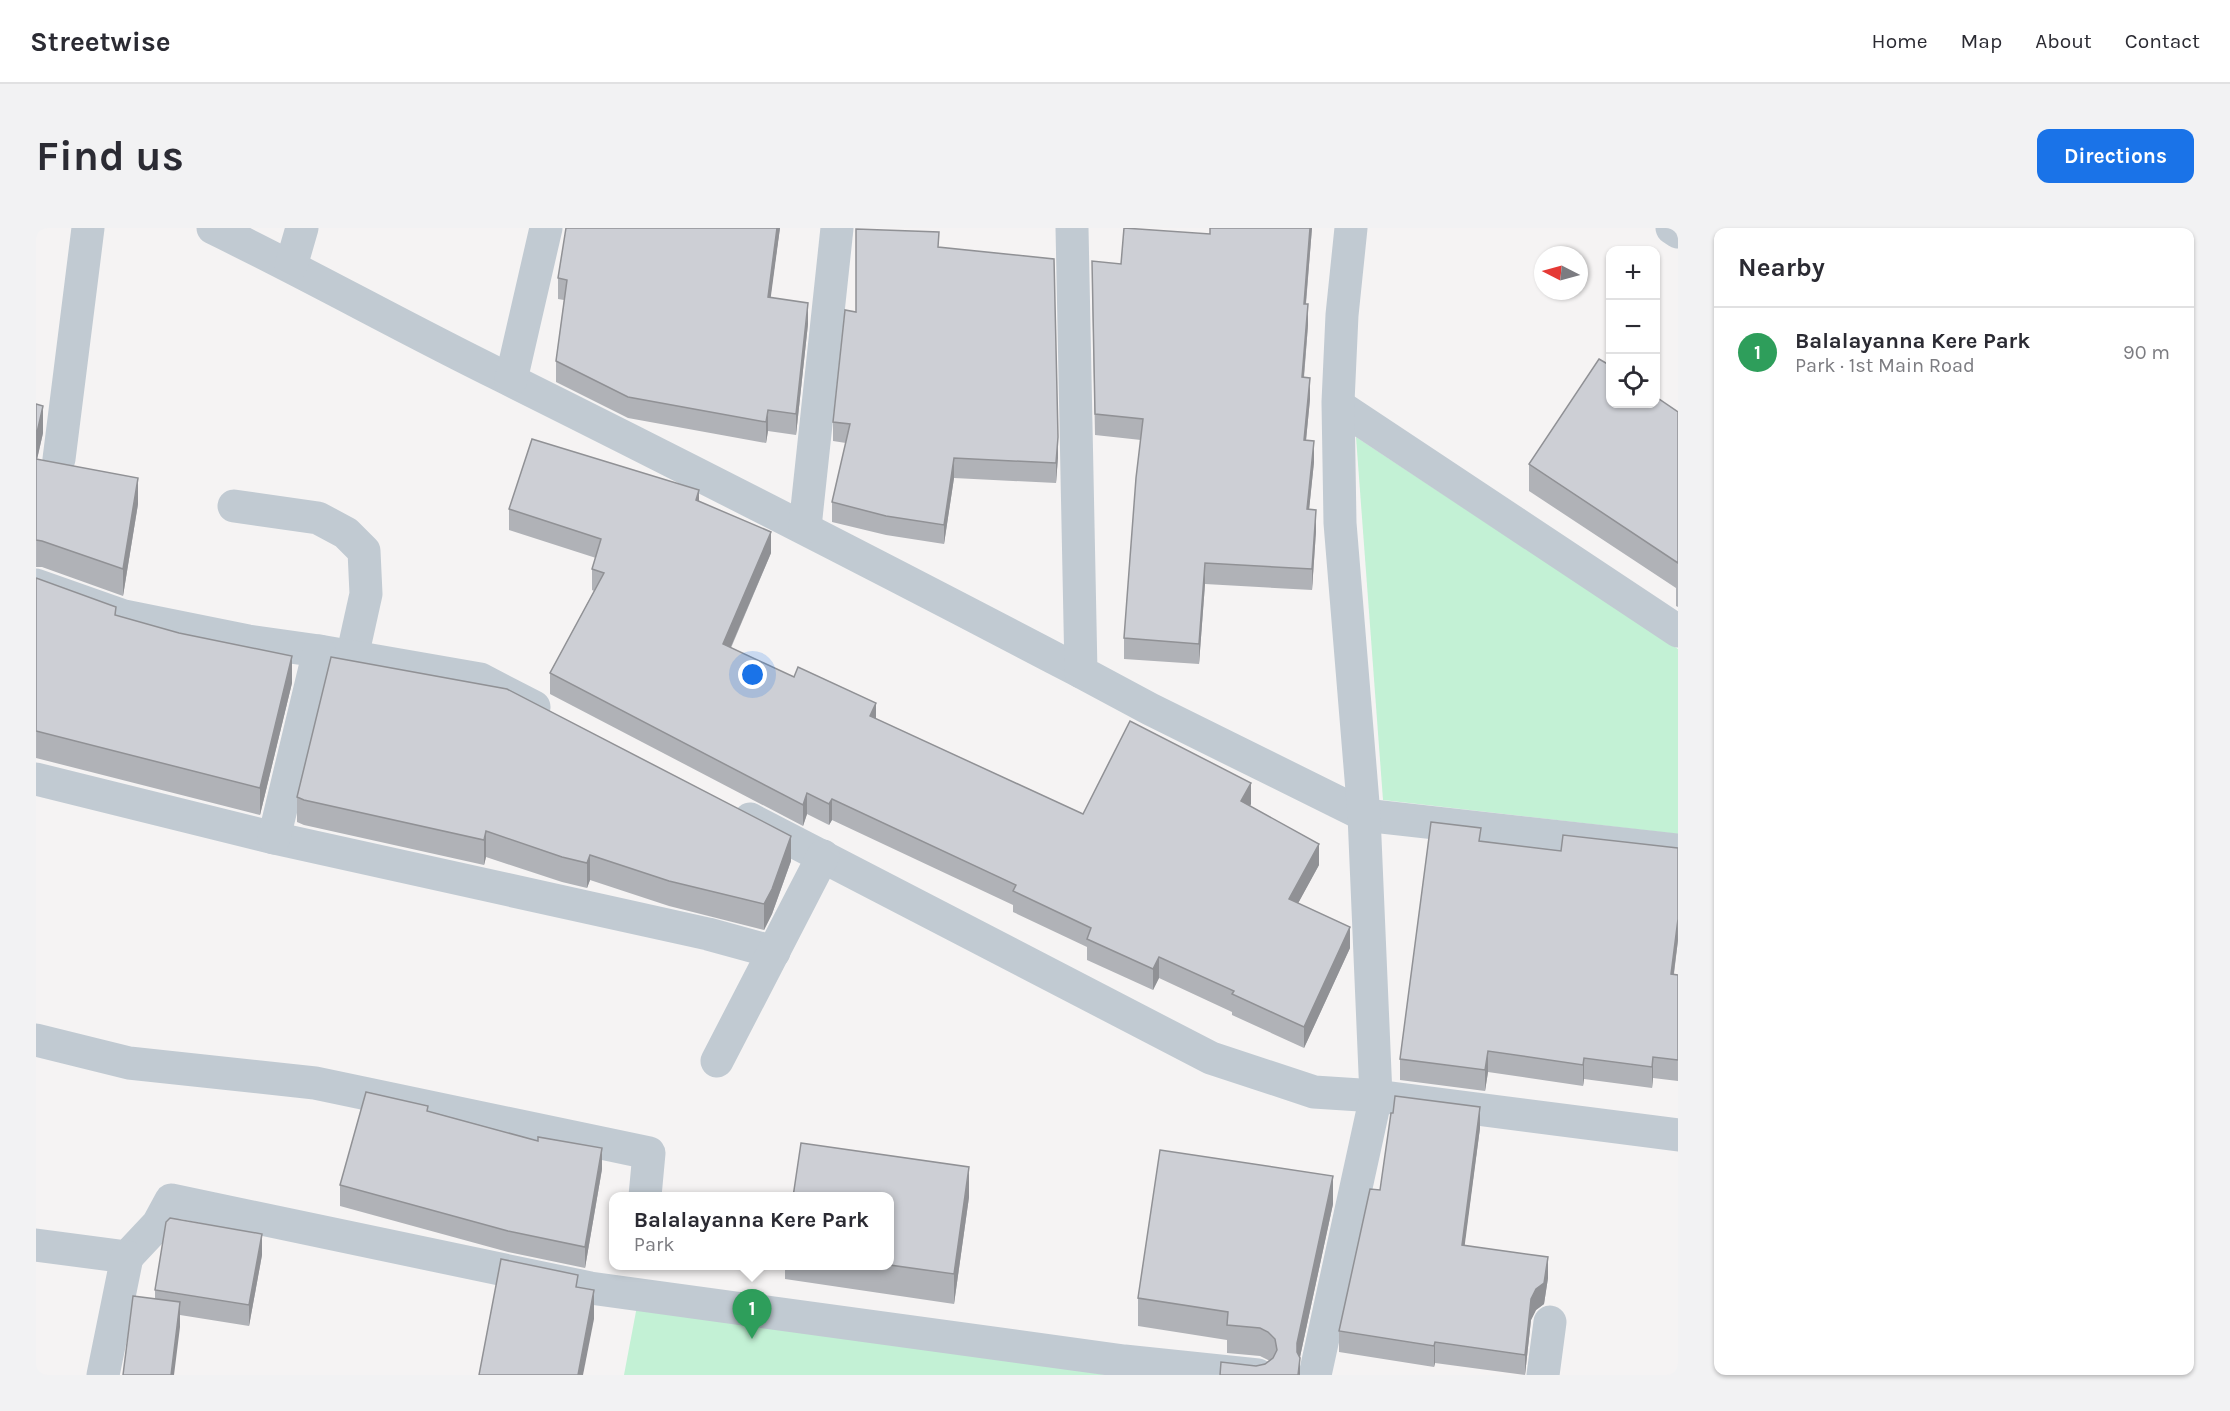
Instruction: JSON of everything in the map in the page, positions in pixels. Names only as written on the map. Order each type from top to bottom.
[{"type":"street","points":[[59,459],[88,228]]},
{"type":"street","points":[[213,228],[805,527],[1161,714],[1364,815],[1678,850]]},
{"type":"street","points":[[291,266],[302,228]]},
{"type":"street","points":[[511,380],[546,228]]},
{"type":"street","points":[[805,527],[837,228]]},
{"type":"street","points":[[1072,228],[1081,672]]},
{"type":"street","points":[[1315,1375],[1376,1096],[1364,815],[1341,523],[1339,406],[1342,315],[1351,228]]},
{"type":"street","points":[[1672,228],[1678,232]]},
{"type":"street","points":[[1339,406],[1678,631]]},
{"type":"street","points":[[234,506],[318,518],[346,533],[364,551],[366,594],[352,657]]},
{"type":"street","points":[[36,585],[124,616],[248,641],[480,679],[558,720]]},
{"type":"street","points":[[274,838],[319,651]]},
{"type":"street","points":[[36,778],[274,838],[708,934],[774,952]]},
{"type":"street","points":[[728,807],[1211,1058],[1314,1092],[1376,1096],[1678,1135]]},
{"type":"street","points":[[717,1061],[824,856]]},
{"type":"street","points":[[36,1040],[129,1063],[315,1083],[649,1153],[645,1192]]},
{"type":"street","points":[[103,1375],[127,1257],[158,1224],[171,1200],[590,1288],[638,1280],[1132,1366],[1258,1375]]},
{"type":"street","points":[[36,1245],[127,1257]]},
{"type":"street","points":[[1543,1375],[1550,1322]]},
{"type":"green space","points":[[1356,437],[1678,649],[1678,834],[1383,800]]},
{"type":"green space","points":[[637,1306],[1108,1375],[624,1375]]},
{"type":"building","points":[[566,228],[777,228],[768,297],[808,303],[796,414],[768,410],[766,422],[628,397],[556,361],[567,280],[558,278]]},
{"type":"building","points":[[1124,228],[1210,234],[1210,228],[1310,228],[1304,304],[1308,304],[1302,377],[1310,378],[1304,440],[1314,441],[1307,509],[1316,510],[1312,569],[1205,563],[1199,644],[1124,638],[1136,478],[1143,419],[1095,414],[1092,261],[1121,264]]},
{"type":"building","points":[[856,229],[939,232],[938,247],[1054,259],[1058,437],[1056,463],[954,458],[944,525],[886,516],[832,502],[850,424],[833,422],[845,310],[856,312]]},
{"type":"building","points":[[1599,359],[1606,363],[1606,408],[1660,408],[1660,400],[1678,412],[1678,563],[1529,464]]},
{"type":"building","points":[[36,404],[43,406],[36,437]]},
{"type":"building","points":[[532,439],[699,490],[696,500],[771,532],[723,644],[794,677],[798,667],[876,703],[870,716],[1083,814],[1130,721],[1251,783],[1241,801],[1319,844],[1289,899],[1350,927],[1304,1027],[1232,994],[1234,991],[1159,957],[1153,969],[1087,939],[1091,928],[1013,891],[1016,885],[832,799],[829,804],[807,793],[803,805],[550,673],[604,573],[592,569],[601,539],[509,509]]},
{"type":"building","points":[[36,459],[138,478],[123,569],[36,540]]},
{"type":"building","points":[[36,578],[116,607],[115,615],[179,633],[292,656],[260,788],[36,731]]},
{"type":"building","points":[[331,657],[507,689],[791,836],[772,889],[764,904],[669,881],[590,855],[587,863],[562,857],[486,831],[484,840],[297,797]]},
{"type":"building","points":[[1431,822],[1481,828],[1479,841],[1561,851],[1563,835],[1678,848],[1678,919],[1671,974],[1678,975],[1678,1060],[1653,1057],[1652,1067],[1584,1058],[1583,1065],[1488,1051],[1485,1070],[1400,1059]]},
{"type":"building","points":[[366,1092],[428,1106],[427,1111],[538,1141],[538,1137],[602,1148],[585,1247],[508,1231],[340,1185]]},
{"type":"building","points":[[1395,1096],[1480,1107],[1462,1245],[1548,1257],[1544,1283],[1536,1289],[1531,1299],[1525,1355],[1435,1342],[1434,1346],[1339,1331],[1370,1189],[1380,1190]]},
{"type":"building","points":[[801,1143],[969,1167],[954,1274],[894,1266],[894,1192],[794,1192]]},
{"type":"building","points":[[1160,1150],[1333,1176],[1297,1343],[1300,1358],[1298,1375],[1220,1375],[1221,1362],[1256,1366],[1265,1364],[1273,1358],[1277,1350],[1275,1339],[1260,1328],[1227,1325],[1228,1312],[1138,1298]]},
{"type":"building","points":[[170,1218],[262,1234],[249,1305],[155,1290],[166,1222]]},
{"type":"building","points":[[501,1259],[578,1275],[576,1287],[594,1290],[578,1375],[479,1375]]},
{"type":"building","points":[[133,1296],[180,1302],[171,1375],[123,1375]]},
{"type":"place","name":"Balalayanna Kere Park","points":[[752,1339]]}]
